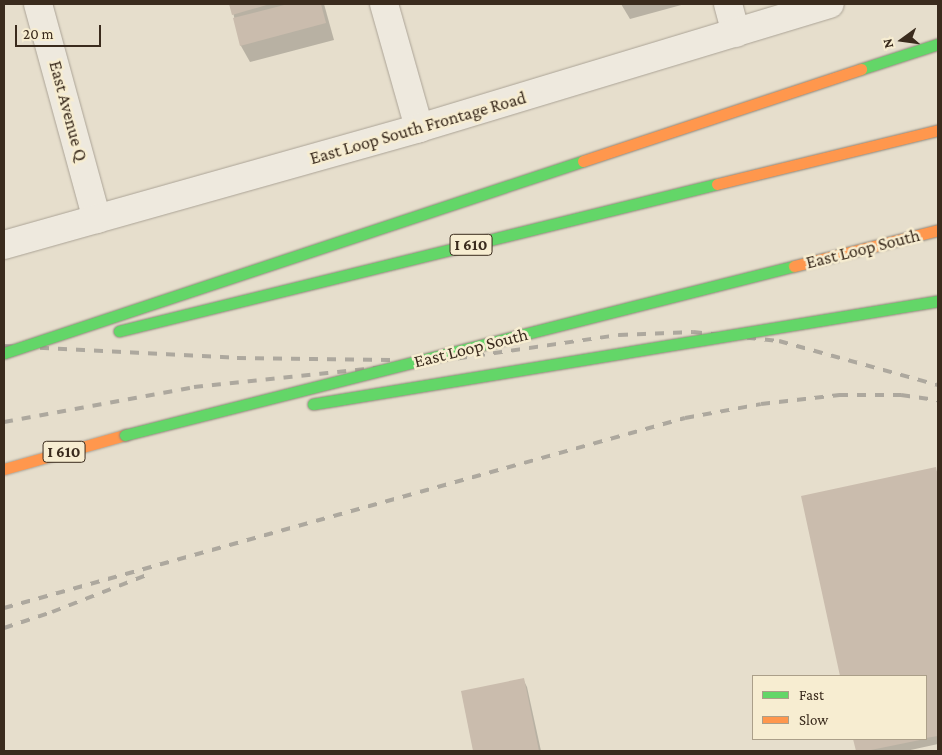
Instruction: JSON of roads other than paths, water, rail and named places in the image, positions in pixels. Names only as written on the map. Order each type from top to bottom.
[{"type":"highway","points":[[4,352],[938,44]]},
{"type":"highway","name":"I 610","points":[[109,334],[938,130]]},
{"type":"highway","name":"East Loop South","points":[[4,469],[124,435],[938,230]]},
{"type":"highway","points":[[301,406],[938,301]]},
{"type":"highway","points":[[4,360],[71,343]]},
{"type":"highway","points":[[124,435],[272,411]]},
{"type":"street","name":"East Avenue Q","points":[[38,4],[97,219]]},
{"type":"street","points":[[384,4],[419,128]]},
{"type":"street","points":[[728,4],[736,33]]},
{"type":"street","name":"East Loop South Frontage Road","points":[[4,245],[419,128],[830,4]]},
{"type":"railway","points":[[4,422],[194,387],[440,361],[619,335],[693,332],[779,341],[938,385]]},
{"type":"railway","points":[[4,346],[237,358],[391,360]]},
{"type":"railway","points":[[4,608],[685,418],[761,404],[839,395],[901,395],[938,400]]},
{"type":"railway","points":[[4,628],[52,612],[147,575]]}]
